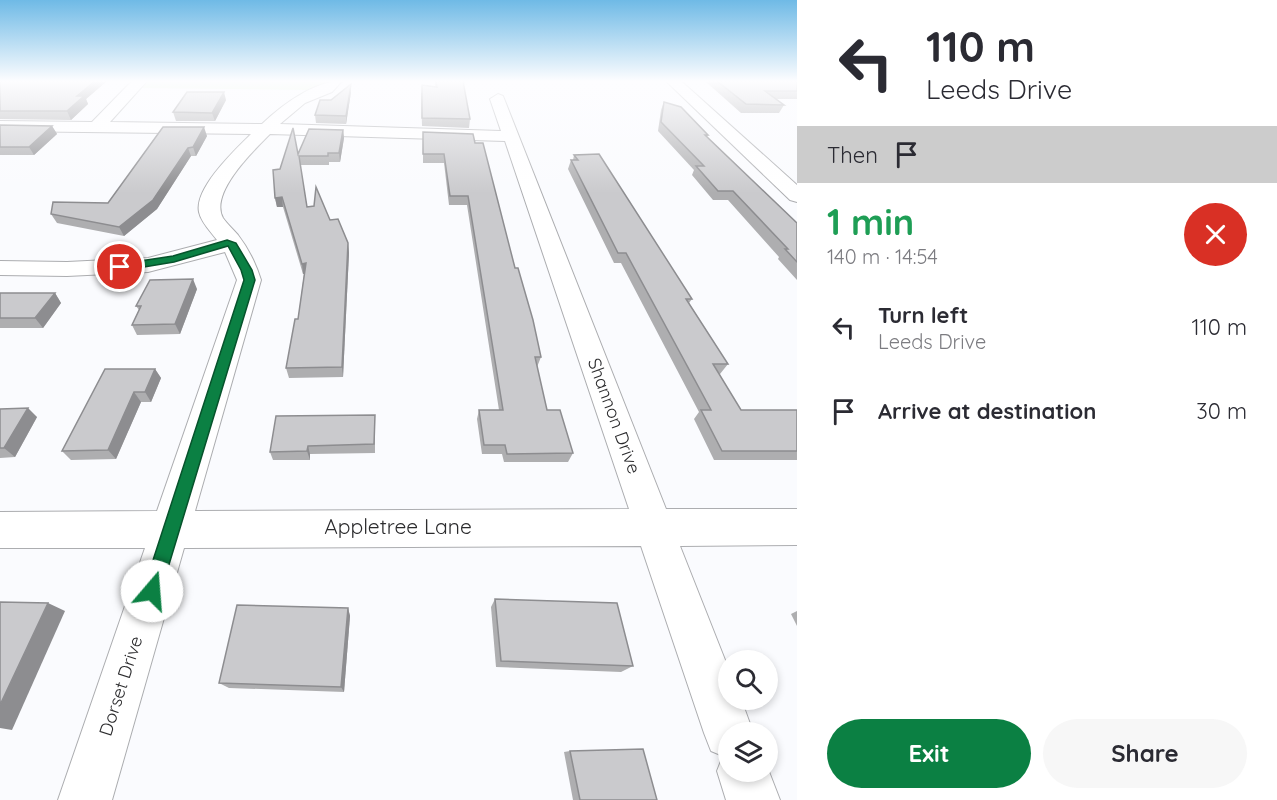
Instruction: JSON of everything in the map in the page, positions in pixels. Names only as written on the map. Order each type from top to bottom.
[{"type":"street","points":[[98,126],[105,118]]},
{"type":"street","name":"Dorset Drive","points":[[85,800],[249,280],[231,243],[209,211],[208,199],[223,175],[278,118]]},
{"type":"street","name":"Shannon Drive","points":[[504,118],[725,722]]},
{"type":"street","points":[[713,118],[797,196]]},
{"type":"street","points":[[0,126],[266,129],[510,136]]},
{"type":"street","points":[[0,268],[67,269],[148,265],[231,243]]},
{"type":"street","name":"Appletree Lane","points":[[0,530],[797,527]]},
{"type":"street","points":[[747,782],[753,800]]},
{"type":"building","points":[[662,118],[692,118],[708,135],[705,135],[797,223],[797,262],[785,249],[788,249],[733,191],[718,191],[696,166],[704,166],[661,122]]},
{"type":"building","points":[[0,125],[52,126],[29,147],[0,147]]},
{"type":"building","points":[[163,127],[204,127],[193,147],[188,148],[153,200],[119,227],[51,214],[53,202],[108,203]]},
{"type":"building","points":[[293,128],[298,154],[309,129],[343,130],[339,153],[328,153],[328,156],[299,156],[307,207],[314,206],[316,187],[330,220],[338,219],[348,243],[342,367],[286,368],[295,319],[298,319],[306,263],[302,264],[282,197],[275,198],[273,170],[280,169]]},
{"type":"building","points":[[423,132],[473,134],[475,143],[483,143],[515,268],[518,268],[533,320],[541,357],[535,357],[547,410],[560,410],[573,453],[507,454],[505,445],[484,445],[479,410],[503,410],[468,196],[450,196],[444,154],[423,154]]},
{"type":"building","points":[[599,154],[692,299],[686,299],[728,364],[713,364],[741,410],[797,410],[797,451],[722,451],[701,410],[711,410],[626,253],[618,253],[571,160],[578,160],[574,155]]},
{"type":"building","points":[[193,279],[175,324],[132,325],[141,306],[136,306],[150,280]]},
{"type":"building","points":[[0,293],[55,293],[35,318],[0,318]]},
{"type":"building","points":[[105,369],[155,369],[145,392],[134,392],[108,450],[62,451]]},
{"type":"building","points":[[28,408],[4,448],[0,448],[0,409]]},
{"type":"building","points":[[375,415],[374,444],[308,446],[307,451],[270,452],[276,416]]},
{"type":"building","points":[[495,599],[617,603],[633,666],[501,661]]},
{"type":"building","points":[[0,602],[48,603],[0,705]]},
{"type":"building","points":[[237,605],[348,608],[341,687],[219,683]]},
{"type":"building","points":[[643,749],[657,800],[580,800],[570,751]]},
{"type":"route","points":[[120,267],[148,265],[231,243],[249,280],[152,591]]}]
